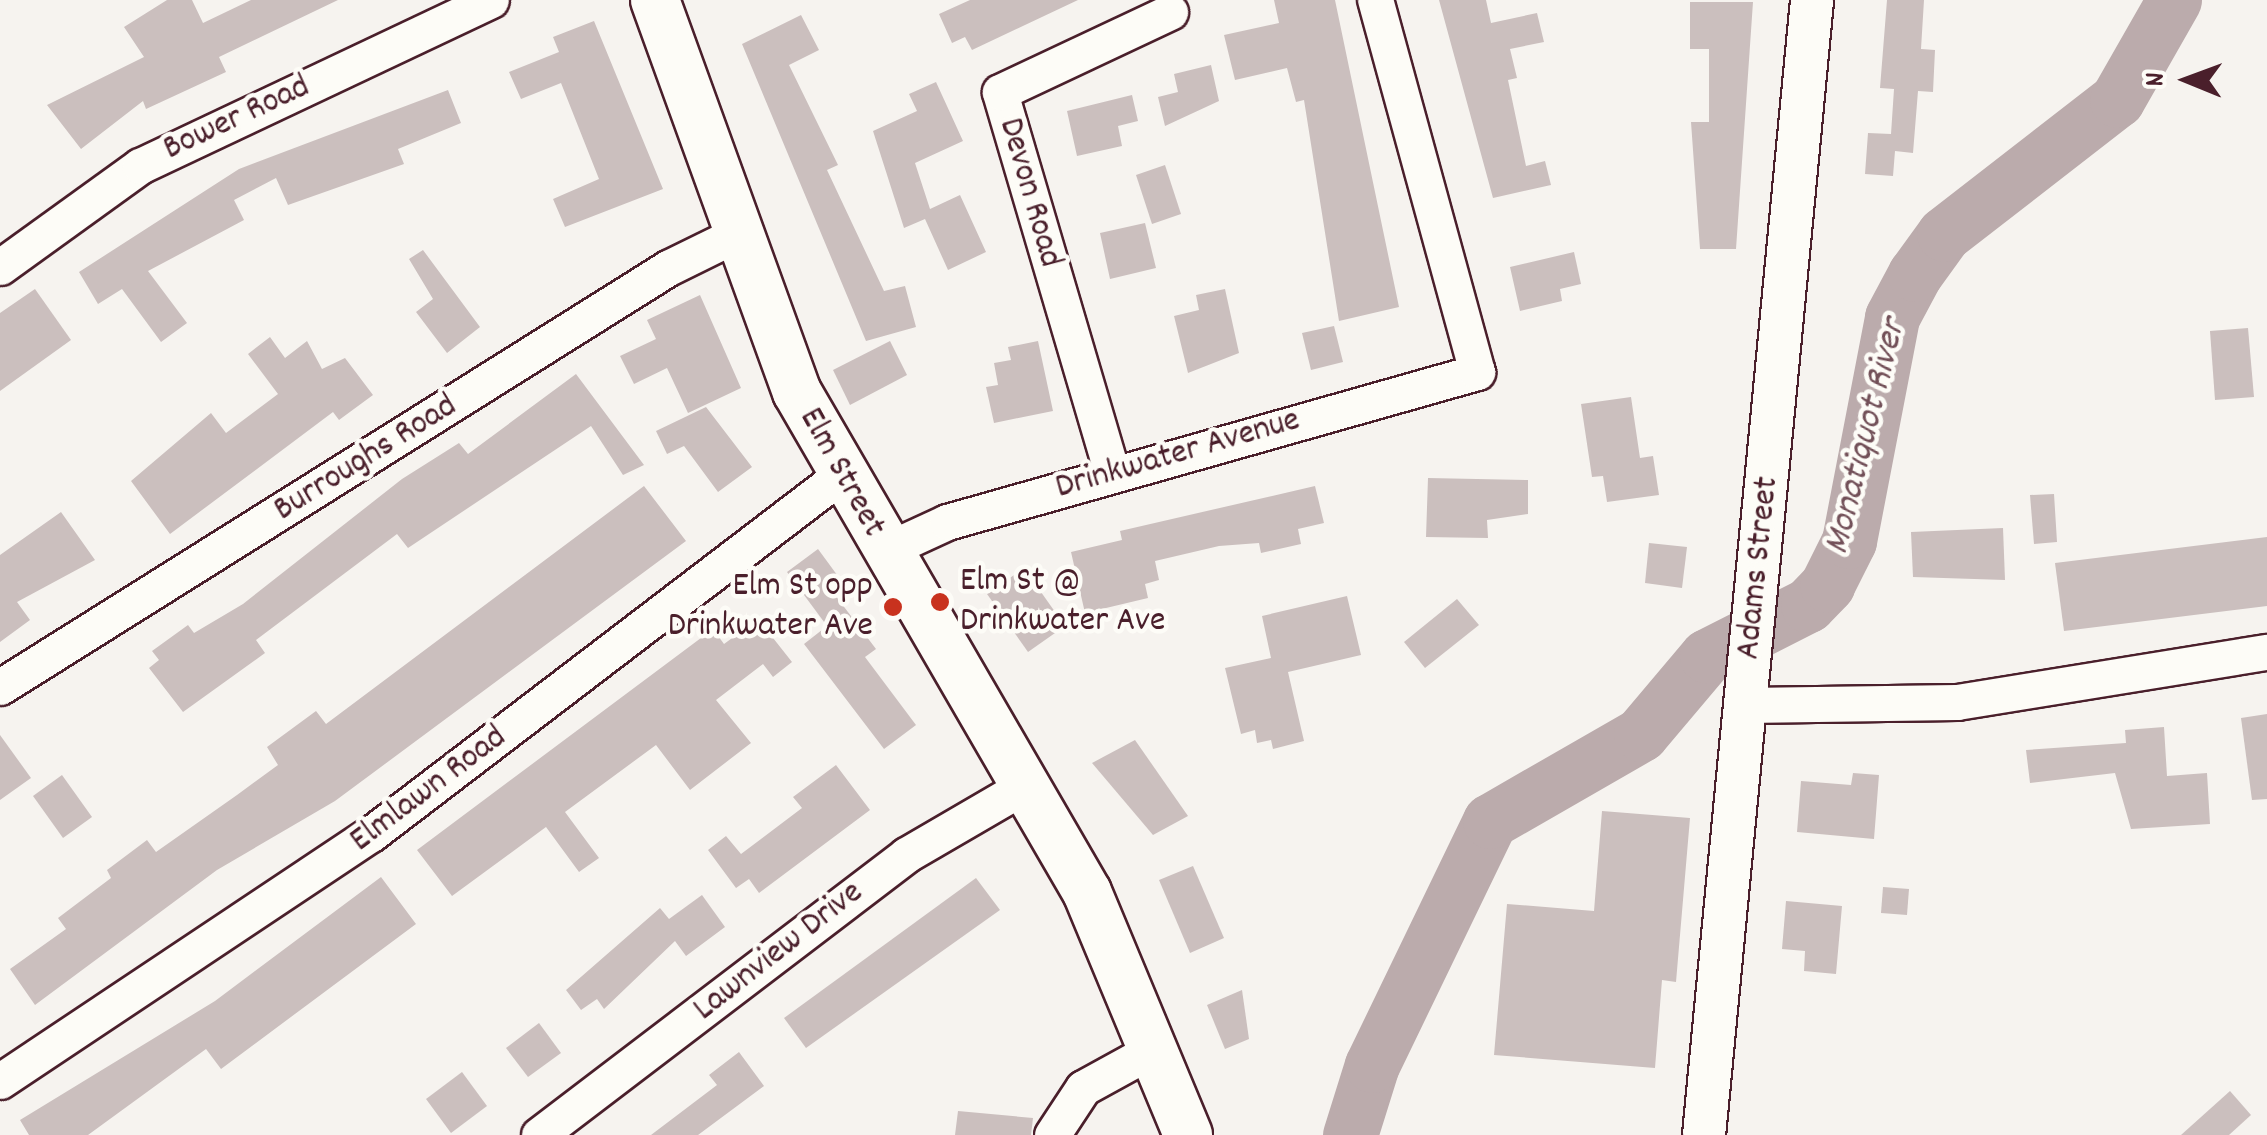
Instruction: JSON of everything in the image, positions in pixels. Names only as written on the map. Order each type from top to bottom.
[{"type":"main road","name":"Elm Street","points":[[655,0],[735,235],[840,476],[1028,784],[1102,922],[1188,1135]]},
{"type":"street","name":"Bower Road","points":[[0,266],[162,154],[491,0]]},
{"type":"street","name":"Drinkwater Avenue","points":[[884,551],[931,527],[1477,372],[1375,0]]},
{"type":"street","name":"Adams Street","points":[[1704,1135],[1812,0]]},
{"type":"street","name":"Devon Road","points":[[1112,473],[1000,92],[1170,12]]},
{"type":"street","name":"Burroughs Road","points":[[0,686],[668,268],[735,235]]},
{"type":"street","name":"Elmlawn Road","points":[[0,1081],[372,834],[840,476]]},
{"type":"street","points":[[1748,685],[1974,701],[2267,652]]},
{"type":"street","name":"Lawnview Drive","points":[[539,1135],[906,855],[1028,784]]},
{"type":"street","points":[[1052,1135],[1083,1088],[1154,1049]]},
{"type":"building","points":[[167,0],[192,0],[203,23],[251,0],[338,0],[219,57],[226,72],[146,109],[143,101],[81,149],[47,105],[144,57],[124,27]]},
{"type":"building","points":[[970,0],[1078,0],[972,50],[965,37],[952,43],[939,14]]},
{"type":"building","points":[[1274,0],[1335,0],[1399,307],[1339,321],[1304,100],[1296,102],[1287,68],[1235,80],[1224,35],[1279,23]]},
{"type":"building","points":[[1439,0],[1486,0],[1491,23],[1537,13],[1544,42],[1510,49],[1517,78],[1508,80],[1526,166],[1545,161],[1551,185],[1493,198]]},
{"type":"building","points":[[1887,0],[1924,0],[1921,49],[1935,50],[1933,92],[1918,91],[1913,153],[1895,151],[1893,176],[1865,174],[1868,133],[1891,134],[1894,89],[1880,88]]},
{"type":"building","points":[[1690,2],[1753,2],[1736,249],[1700,249],[1691,122],[1709,122],[1709,49],[1690,49]]},
{"type":"building","points":[[801,15],[819,50],[789,65],[838,165],[827,170],[884,291],[905,286],[916,327],[866,341],[742,44]]},
{"type":"building","points":[[594,21],[663,189],[565,227],[553,199],[599,179],[561,83],[521,99],[509,72],[559,52],[553,37]]},
{"type":"building","points":[[1211,65],[1219,101],[1165,126],[1158,97],[1178,92],[1174,74]]},
{"type":"building","points":[[936,82],[963,141],[915,163],[930,209],[960,195],[986,252],[948,270],[925,219],[904,228],[873,131],[917,111],[909,94]]},
{"type":"building","points":[[448,90],[461,123],[398,149],[404,164],[288,205],[276,178],[234,200],[244,220],[148,271],[187,323],[161,342],[122,289],[98,304],[79,272],[239,169]]},
{"type":"building","points":[[1132,95],[1138,121],[1118,126],[1122,146],[1077,156],[1067,111]]},
{"type":"building","points":[[1165,165],[1181,214],[1152,224],[1136,175]]},
{"type":"building","points":[[1145,223],[1156,268],[1110,279],[1100,233]]},
{"type":"building","points":[[423,250],[480,327],[447,353],[416,312],[433,299],[409,259]]},
{"type":"building","points":[[1574,252],[1581,284],[1560,289],[1562,301],[1520,311],[1510,267]]},
{"type":"building","points":[[35,289],[71,340],[0,391],[0,313]]},
{"type":"building","points":[[1225,289],[1239,353],[1188,373],[1174,316],[1199,310],[1196,295]]},
{"type":"building","points":[[700,295],[741,388],[688,413],[667,368],[634,384],[620,356],[656,339],[647,320]]},
{"type":"building","points":[[1334,326],[1343,362],[1311,370],[1302,333]]},
{"type":"building","points":[[2248,328],[2254,397],[2215,400],[2210,331]]},
{"type":"building","points":[[270,337],[285,358],[307,341],[322,369],[345,358],[373,395],[339,420],[333,412],[170,534],[131,481],[211,413],[226,433],[278,394],[248,354]]},
{"type":"building","points":[[890,341],[907,375],[850,405],[833,370]]},
{"type":"building","points":[[1038,341],[1053,411],[994,423],[986,387],[998,385],[994,363],[1011,360],[1008,347]]},
{"type":"building","points":[[576,374],[644,465],[623,475],[591,426],[408,548],[397,534],[256,640],[265,653],[183,712],[149,668],[159,660],[152,651],[188,625],[194,633],[243,604],[402,479],[459,443],[468,454]]},
{"type":"building","points":[[1631,397],[1640,458],[1653,456],[1659,495],[1607,502],[1603,476],[1592,477],[1581,404]]},
{"type":"building","points":[[706,407],[752,467],[718,492],[684,446],[667,454],[656,431]]},
{"type":"building","points":[[1428,478],[1528,480],[1528,514],[1487,520],[1488,538],[1426,537]]},
{"type":"building","points":[[644,486],[686,541],[335,801],[217,870],[35,1005],[10,969],[66,929],[58,918],[111,878],[107,870],[147,840],[156,852],[237,795],[278,765],[267,747],[316,711],[326,724]]},
{"type":"building","points":[[1315,486],[1324,523],[1298,529],[1301,544],[1261,553],[1259,543],[1219,546],[1155,561],[1159,580],[1145,584],[1148,598],[1085,613],[1071,552],[1122,540],[1120,531]]},
{"type":"building","points":[[2054,494],[2057,542],[2034,544],[2030,495]]},
{"type":"building","points":[[61,512],[95,560],[17,602],[30,620],[0,642],[0,555]]},
{"type":"building","points":[[2003,528],[2005,580],[1913,577],[1911,532]]},
{"type":"building","points":[[2267,537],[2267,606],[2064,631],[2055,563]]},
{"type":"building","points":[[1649,543],[1687,547],[1682,588],[1645,583]]},
{"type":"building","points":[[818,549],[843,583],[832,591],[876,649],[865,657],[916,725],[884,749],[804,644],[827,626],[787,572]]},
{"type":"building","points":[[1024,568],[1065,626],[1028,652],[987,594]]},
{"type":"building","points":[[1347,596],[1361,655],[1288,672],[1304,741],[1273,749],[1271,740],[1257,743],[1255,730],[1241,734],[1225,668],[1271,658],[1262,616]]},
{"type":"building","points":[[1457,599],[1479,625],[1425,668],[1404,642]]},
{"type":"building","points":[[758,619],[792,662],[773,677],[763,664],[716,700],[751,743],[690,790],[656,745],[565,812],[599,858],[579,872],[546,827],[452,896],[417,850],[713,629],[724,644]]},
{"type":"building","points":[[2267,714],[2267,799],[2252,800],[2241,718]]},
{"type":"building","points":[[2164,727],[2167,776],[2207,773],[2210,824],[2131,829],[2115,773],[2030,783],[2026,750],[2126,743],[2125,730]]},
{"type":"building","points":[[0,735],[31,778],[0,800]]},
{"type":"building","points":[[1135,740],[1188,816],[1153,835],[1092,763]]},
{"type":"building","points":[[836,765],[870,810],[759,893],[749,879],[736,888],[708,850],[726,836],[741,854],[802,808],[793,797]]},
{"type":"building","points":[[1853,773],[1879,775],[1874,839],[1797,832],[1801,781],[1851,785]]},
{"type":"building","points":[[62,775],[92,817],[63,838],[33,796]]},
{"type":"building","points":[[1602,811],[1690,818],[1676,982],[1662,980],[1655,1068],[1494,1055],[1507,904],[1594,911]]},
{"type":"building","points":[[1193,866],[1224,938],[1190,953],[1159,880]]},
{"type":"building","points":[[381,877],[416,924],[221,1069],[206,1049],[88,1135],[29,1135],[20,1120],[215,1001]]},
{"type":"building","points":[[976,878],[1000,910],[806,1048],[784,1018]]},
{"type":"building","points":[[1883,887],[1909,889],[1907,915],[1881,913]]},
{"type":"building","points":[[702,895],[725,927],[686,956],[675,941],[604,1009],[597,999],[581,1010],[566,990],[660,908],[669,919]]},
{"type":"building","points":[[1786,901],[1842,906],[1836,974],[1804,971],[1805,951],[1782,949]]},
{"type":"building","points":[[1242,990],[1249,1039],[1225,1049],[1207,1005]]},
{"type":"building","points":[[539,1023],[561,1053],[528,1077],[506,1048]]},
{"type":"building","points":[[739,1052],[764,1086],[698,1135],[651,1135],[717,1085],[709,1075]]},
{"type":"building","points":[[462,1072],[487,1106],[451,1133],[426,1099]]},
{"type":"building","points":[[2230,1091],[2251,1115],[2229,1135],[2181,1135]]},
{"type":"building","points":[[958,1111],[1033,1118],[1031,1135],[955,1135]]},
{"type":"waterway","name":"Monatiquot River","points":[[1350,1135],[1372,1065],[1490,821],[1641,734],[1707,656],[1808,605],[1827,585],[1849,541],[1892,317],[1915,274],[1944,234],[2117,100],[2174,0]]},
{"type":"place","name":"Elm St @ Drinkwater Ave","points":[[940,602]]},
{"type":"place","name":"Elm St opp Drinkwater Ave","points":[[893,607]]}]
